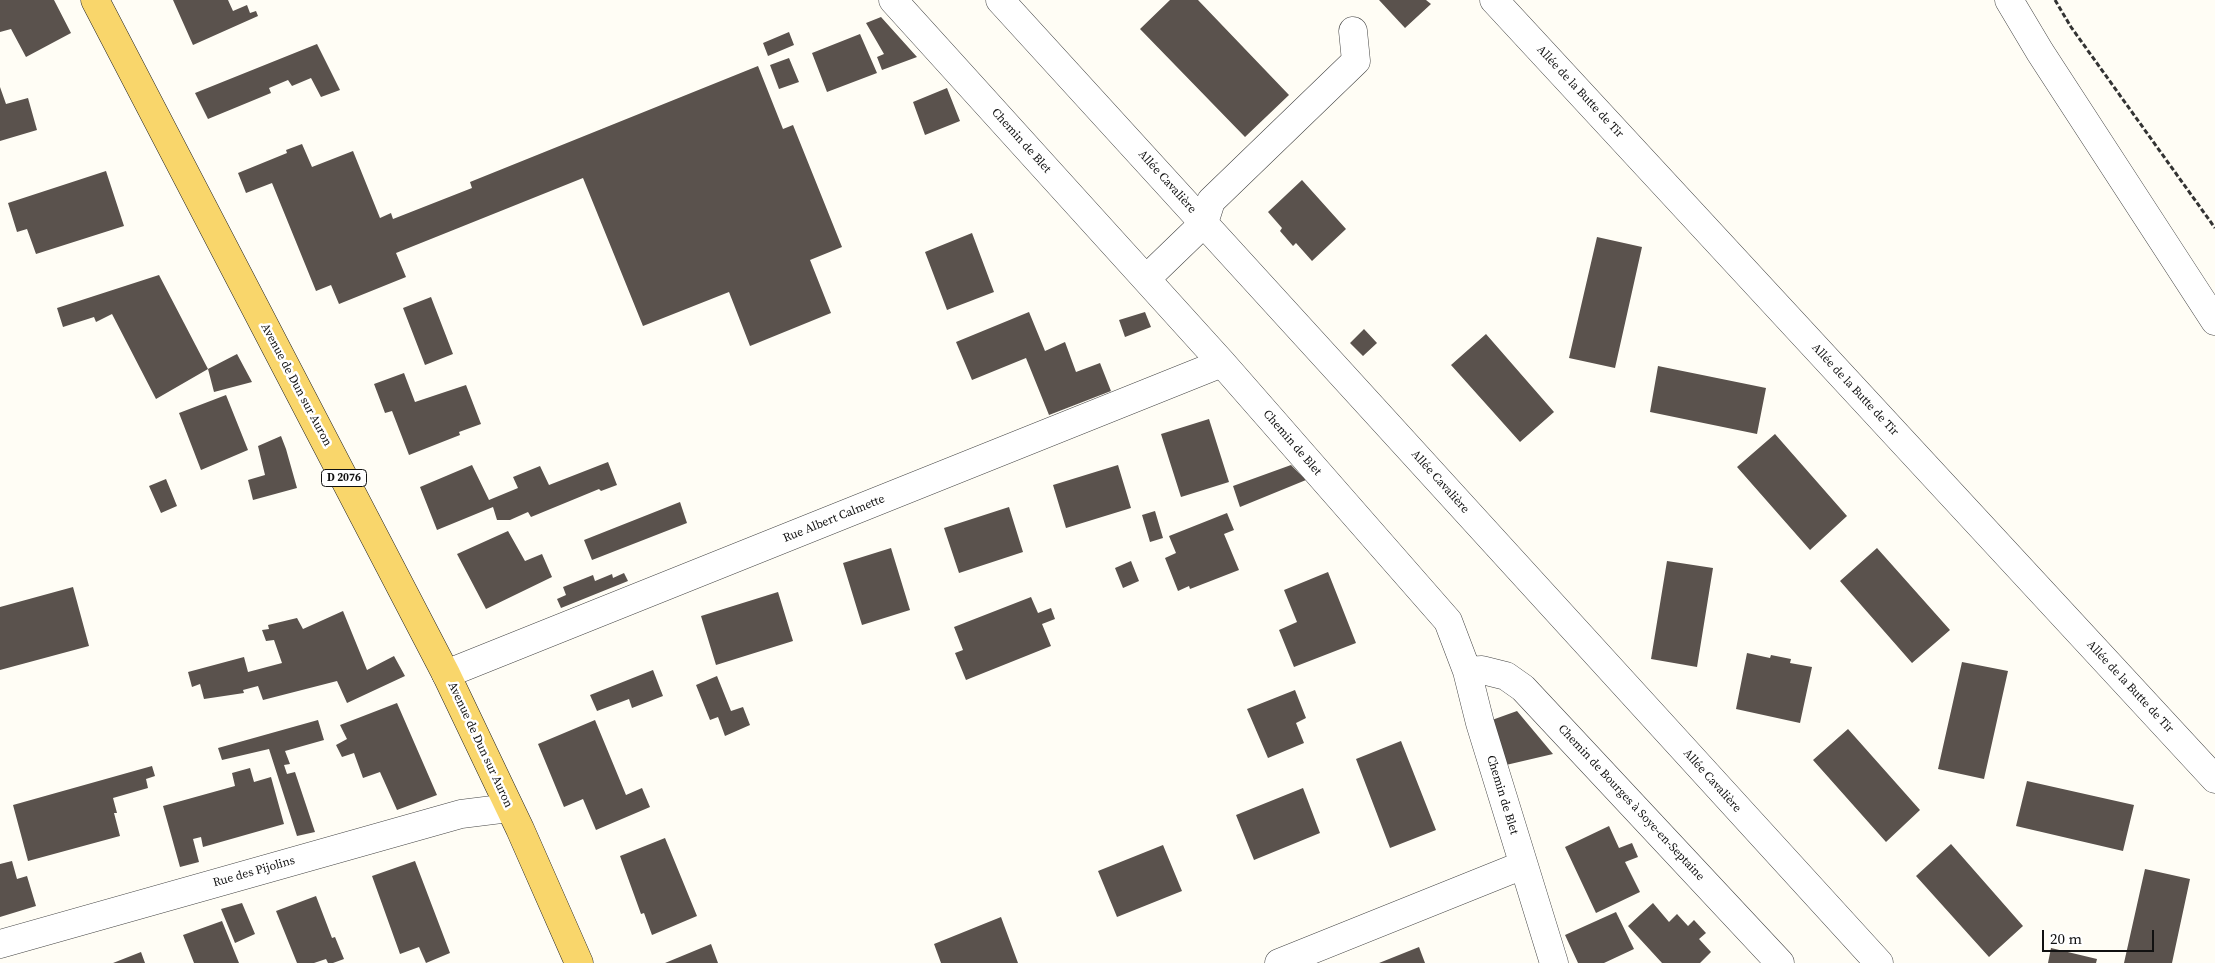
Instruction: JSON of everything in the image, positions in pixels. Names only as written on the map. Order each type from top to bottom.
[{"type":"main road","name":"Avenue de Dun sur Auron","points":[[95,0],[446,674],[579,963]]},
{"type":"street","name":"Chemin de Blet","points":[[893,0],[1222,363],[1448,621],[1467,671],[1480,723],[1554,963]]},
{"type":"street","name":"Allée Cavalière","points":[[1000,0],[1879,963]]},
{"type":"street","name":"Allée de la Butte de Tir","points":[[1494,0],[2215,779]]},
{"type":"street","points":[[2009,0],[2040,52],[2215,322]]},
{"type":"street","points":[[1146,278],[1204,223],[1211,201],[1356,61],[1353,31]]},
{"type":"street","name":"Rue Albert Calmette","points":[[446,674],[1222,363]]},
{"type":"street","name":"Chemin de Bourges à Soye-en-Septaine","points":[[1467,671],[1482,670],[1506,676],[1523,688],[1780,963]]},
{"type":"street","name":"Rue des Pijolins","points":[[0,944],[461,814],[509,808]]},
{"type":"street","points":[[1279,963],[1523,865]]},
{"type":"path","points":[[2055,0],[2071,27],[2215,228]]},
{"type":"building","points":[[0,0],[54,0],[71,33],[26,57],[11,29],[0,32]]},
{"type":"building","points":[[173,0],[228,0],[233,11],[247,5],[250,13],[256,11],[258,16],[193,45]]},
{"type":"building","points":[[1170,0],[1198,0],[1289,95],[1245,137],[1140,29]]},
{"type":"building","points":[[1379,0],[1426,0],[1431,4],[1405,28]]},
{"type":"building","points":[[881,17],[917,57],[882,70],[877,57],[884,54],[866,23]]},
{"type":"building","points":[[789,32],[794,45],[768,56],[763,43]]},
{"type":"building","points":[[860,34],[877,73],[827,92],[812,53]]},
{"type":"building","points":[[317,44],[340,90],[321,97],[311,78],[292,86],[288,80],[269,88],[271,93],[208,119],[195,93]]},
{"type":"building","points":[[789,58],[799,82],[779,89],[770,65]]},
{"type":"building","points":[[758,66],[783,129],[793,125],[842,247],[810,260],[831,313],[750,346],[729,292],[643,326],[583,178],[396,253],[406,277],[339,304],[331,285],[316,291],[272,183],[246,193],[238,173],[287,153],[286,150],[302,144],[312,167],[353,151],[380,218],[391,213],[393,219],[472,188],[470,182]]},
{"type":"building","points":[[0,87],[6,104],[28,98],[37,130],[0,141]]},
{"type":"building","points":[[947,88],[960,121],[925,135],[913,102]]},
{"type":"building","points":[[106,171],[124,226],[36,254],[27,229],[17,232],[8,203]]},
{"type":"building","points":[[1302,180],[1346,229],[1312,261],[1296,243],[1293,246],[1280,231],[1282,228],[1268,212]]},
{"type":"building","points":[[972,233],[994,292],[947,310],[925,252]]},
{"type":"building","points":[[1597,237],[1642,247],[1615,368],[1569,358]]},
{"type":"building","points":[[159,275],[208,369],[156,399],[112,314],[96,322],[94,317],[63,327],[57,308]]},
{"type":"building","points":[[431,297],[453,354],[425,365],[403,308]]},
{"type":"building","points":[[1029,312],[1045,351],[1065,342],[1076,372],[1100,363],[1111,391],[1049,415],[1026,358],[972,380],[956,342]]},
{"type":"building","points":[[1145,312],[1151,327],[1125,337],[1119,320]]},
{"type":"building","points":[[1364,329],[1377,343],[1363,356],[1350,343]]},
{"type":"building","points":[[1486,334],[1554,412],[1520,442],[1451,365]]},
{"type":"building","points":[[237,354],[252,382],[214,392],[208,369]]},
{"type":"building","points":[[1658,366],[1766,388],[1757,434],[1650,412]]},
{"type":"building","points":[[404,373],[415,402],[466,385],[481,424],[459,432],[460,435],[409,455],[392,411],[385,413],[374,384]]},
{"type":"building","points":[[226,395],[248,450],[201,470],[179,413]]},
{"type":"building","points":[[1209,419],[1229,482],[1181,497],[1161,434]]},
{"type":"building","points":[[1775,434],[1847,516],[1810,550],[1737,467]]},
{"type":"building","points":[[281,436],[297,488],[253,500],[248,480],[265,475],[258,446]]},
{"type":"building","points":[[608,462],[617,485],[601,491],[599,489],[531,517],[528,512],[510,520],[497,520],[493,507],[437,530],[420,487],[472,465],[489,500],[518,488],[513,477],[540,466],[549,485]]},
{"type":"building","points":[[1118,465],[1131,508],[1066,528],[1053,485]]},
{"type":"building","points":[[1291,465],[1306,480],[1240,507],[1233,486]]},
{"type":"building","points":[[166,479],[177,506],[161,513],[149,486]]},
{"type":"building","points":[[680,502],[687,523],[592,560],[584,540]]},
{"type":"building","points":[[1009,507],[1023,552],[959,573],[944,528]]},
{"type":"building","points":[[1155,511],[1163,538],[1150,542],[1142,515]]},
{"type":"building","points":[[1227,513],[1234,530],[1224,534],[1239,570],[1190,589],[1189,586],[1178,591],[1165,558],[1176,553],[1169,536]]},
{"type":"building","points":[[508,531],[525,561],[542,554],[552,577],[486,609],[457,554]]},
{"type":"building","points":[[891,548],[910,610],[862,625],[843,563]]},
{"type":"building","points":[[1877,548],[1950,630],[1912,663],[1840,581]]},
{"type":"building","points":[[1131,561],[1139,581],[1123,588],[1115,568]]},
{"type":"building","points":[[1667,561],[1713,568],[1697,667],[1651,659]]},
{"type":"building","points":[[1328,572],[1356,643],[1294,667],[1279,630],[1297,622],[1284,590]]},
{"type":"building","points":[[624,573],[628,581],[561,608],[557,599],[566,595],[563,587],[593,575],[595,581],[612,574],[613,578]]},
{"type":"building","points":[[73,587],[89,646],[0,670],[0,607]]},
{"type":"building","points":[[778,592],[793,641],[716,665],[701,616]]},
{"type":"building","points":[[1031,597],[1038,613],[1051,608],[1055,619],[1042,624],[1051,646],[966,680],[955,653],[963,650],[954,627]]},
{"type":"building","points":[[343,611],[367,670],[394,656],[405,676],[347,703],[337,681],[263,700],[258,686],[243,690],[244,693],[204,699],[200,684],[192,687],[188,672],[244,657],[248,672],[282,663],[274,640],[266,641],[262,630],[269,629],[268,625],[297,618],[303,629]]},
{"type":"building","points":[[1747,653],[1770,658],[1771,655],[1791,659],[1790,663],[1812,667],[1800,723],[1736,709]]},
{"type":"building","points":[[1962,662],[2008,671],[1984,779],[1938,769]]},
{"type":"building","points":[[653,670],[663,696],[632,708],[629,699],[597,711],[590,695]]},
{"type":"building","points":[[717,676],[731,711],[743,707],[750,725],[725,736],[718,717],[710,720],[696,685]]},
{"type":"building","points":[[1295,690],[1306,718],[1296,723],[1304,743],[1268,758],[1247,709]]},
{"type":"building","points":[[397,703],[437,795],[397,810],[380,772],[363,778],[354,753],[342,757],[336,745],[347,739],[340,725]]},
{"type":"building","points":[[1517,711],[1553,754],[1506,765],[1492,720]]},
{"type":"building","points":[[318,720],[324,740],[285,751],[290,764],[284,765],[287,774],[295,772],[315,832],[297,836],[269,749],[222,760],[218,748]]},
{"type":"building","points":[[595,720],[626,795],[642,788],[650,807],[596,830],[583,799],[564,807],[538,744]]},
{"type":"building","points":[[1848,729],[1920,810],[1886,842],[1813,760]]},
{"type":"building","points":[[1401,741],[1436,830],[1390,848],[1356,759]]},
{"type":"building","points":[[152,766],[155,776],[146,779],[148,788],[113,798],[117,813],[114,813],[120,836],[28,861],[13,805]]},
{"type":"building","points":[[250,768],[254,782],[271,777],[284,824],[203,847],[201,837],[193,839],[199,862],[180,867],[163,806],[235,786],[232,773]]},
{"type":"building","points":[[2027,781],[2134,805],[2123,851],[2016,826]]},
{"type":"building","points":[[1303,788],[1320,833],[1254,860],[1236,815]]},
{"type":"building","points":[[1609,826],[1619,848],[1632,843],[1638,857],[1625,862],[1640,892],[1596,913],[1565,847]]},
{"type":"building","points":[[665,838],[697,916],[652,935],[644,913],[641,914],[620,856]]},
{"type":"building","points":[[1951,844],[2023,926],[1989,957],[1916,876]]},
{"type":"building","points":[[1163,845],[1182,891],[1117,917],[1098,871]]},
{"type":"building","points":[[12,861],[17,879],[27,876],[36,906],[0,917],[0,864]]},
{"type":"building","points":[[415,861],[450,953],[426,963],[419,947],[400,954],[372,876]]},
{"type":"building","points":[[2145,869],[2190,879],[2172,963],[2124,963]]},
{"type":"building","points":[[316,896],[332,938],[335,937],[344,959],[333,963],[328,963],[326,959],[314,963],[297,963],[276,911]]},
{"type":"building","points":[[242,903],[255,934],[235,943],[221,909]]},
{"type":"building","points":[[1653,903],[1669,922],[1677,914],[1688,926],[1694,920],[1706,933],[1699,939],[1711,952],[1700,963],[1662,963],[1628,926]]},
{"type":"building","points":[[1616,912],[1634,949],[1604,963],[1578,963],[1565,935]]},
{"type":"building","points":[[1001,917],[1018,963],[941,963],[934,944]]},
{"type":"building","points":[[222,921],[239,963],[194,963],[183,935]]},
{"type":"building","points":[[711,944],[718,963],[665,963]]},
{"type":"building","points":[[1419,947],[1425,963],[1379,963]]},
{"type":"building","points":[[2051,948],[2097,959],[2096,963],[2048,963]]},
{"type":"building","points":[[141,952],[145,963],[113,963]]}]
